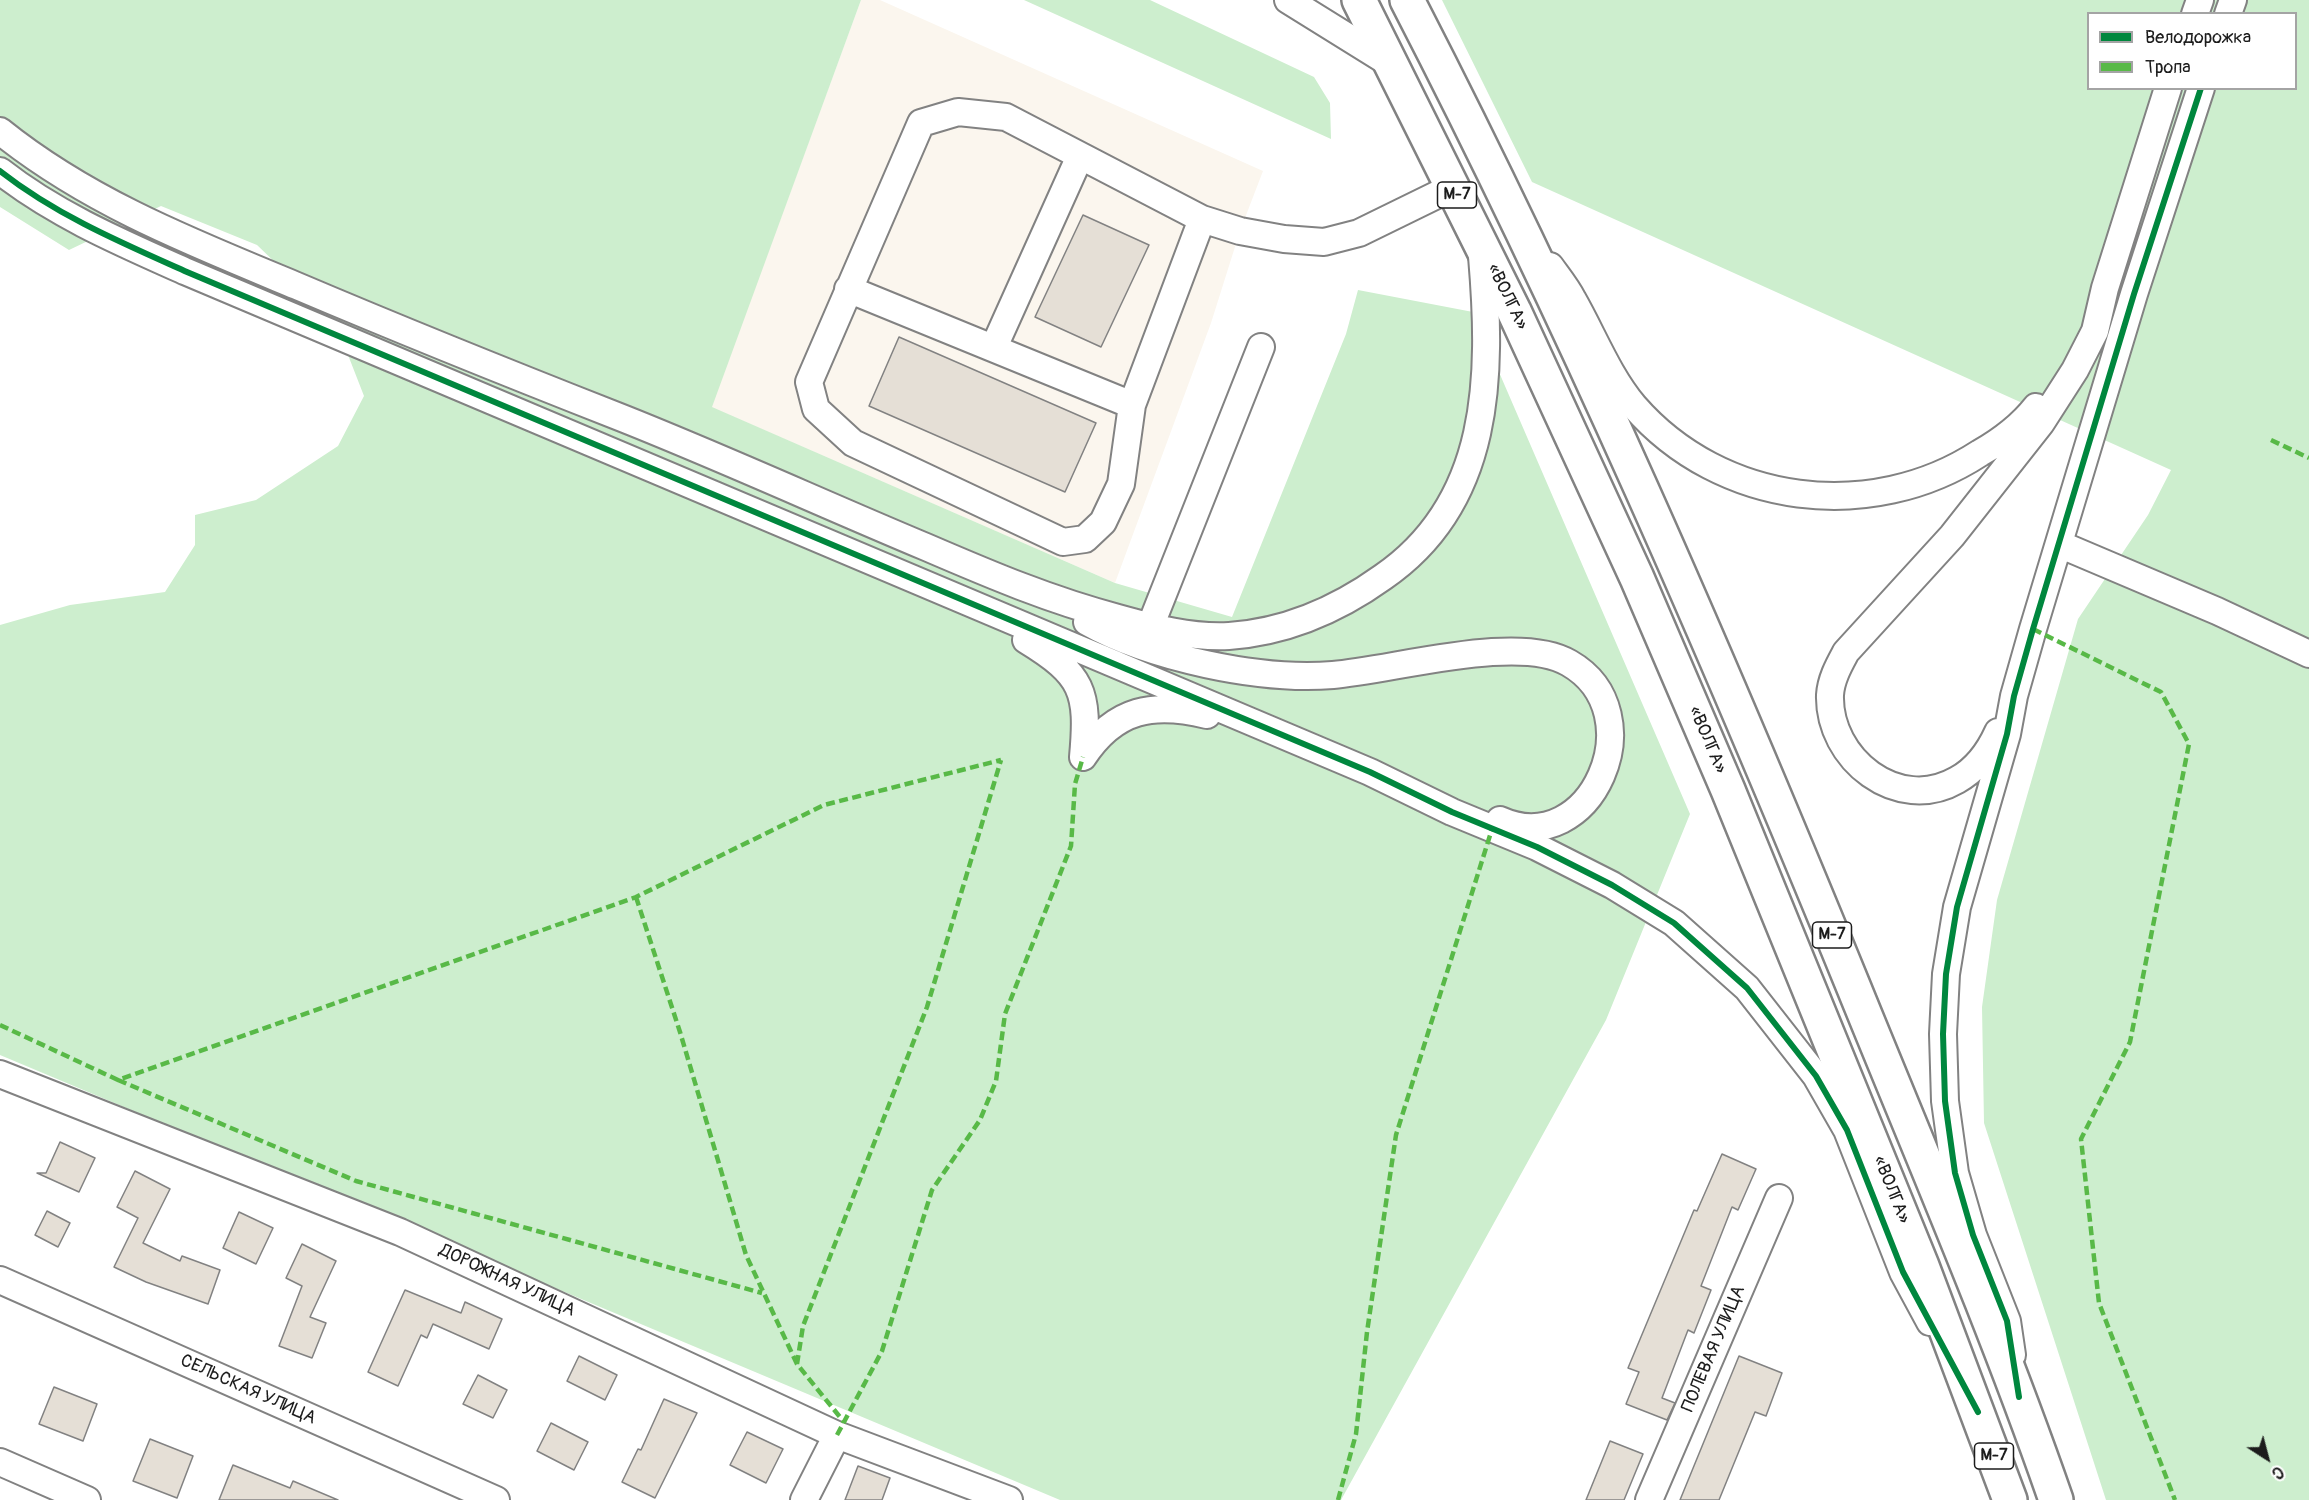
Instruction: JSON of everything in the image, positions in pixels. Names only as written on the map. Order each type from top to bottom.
[{"type":"highway","name":"«ВОЛГА»","points":[[1359,0],[1514,311],[1679,675],[1922,1266],[2010,1500]]},
{"type":"highway","name":"М-7","points":[[1407,0],[1517,221],[1675,560],[1752,739],[2019,1397],[2056,1500]]},
{"type":"street","points":[[1288,0],[1391,64]]},
{"type":"street","points":[[1420,0],[1453,89]]},
{"type":"street","points":[[2014,696],[1989,750],[1976,766],[1957,780],[1938,788],[1917,790],[1893,787],[1858,766],[1838,737],[1831,713],[1830,693],[1835,672],[1846,652],[1952,536],[2062,392],[2095,332],[2105,288],[2167,90]]},
{"type":"street","points":[[2019,1397],[2007,1321],[1973,1235],[1955,1173],[1945,1101],[1943,1034],[1946,974],[1957,907],[2007,734],[2014,696],[2134,294],[2200,90]]},
{"type":"street","points":[[1202,219],[1132,405],[1121,484],[1103,522],[1085,539],[1063,542],[853,443],[816,409],[808,382],[921,123],[958,112],[1006,117],[1202,219],[1240,231],[1284,239],[1324,242],[1359,233],[1453,187]]},
{"type":"street","points":[[0,131],[33,158],[109,204],[201,247],[525,381],[619,417],[1039,595],[1104,632],[1184,659],[1241,671],[1286,675],[1332,675],[1512,650],[1545,652],[1570,663],[1588,678],[1601,695],[1610,716],[1612,741],[1607,765],[1594,791],[1577,810],[1556,821],[1533,827],[1505,823],[1457,802],[1370,772]]},
{"type":"street","points":[[994,347],[1080,156]]},
{"type":"street","points":[[0,171],[94,230],[187,272],[1370,772],[1452,812],[1537,847],[1612,885],[1674,923],[1747,988],[1816,1076],[1847,1130],[1904,1272],[1978,1412]]},
{"type":"street","points":[[1517,221],[1572,297],[1616,382],[1635,406],[1669,439],[1695,457],[1732,476],[1784,491],[1820,496],[1856,497],[1901,489],[1935,478],[1992,446],[2031,412],[2051,388],[2067,364],[2105,288]]},
{"type":"street","points":[[1039,595],[1150,627],[1191,635],[1227,636],[1266,631],[1321,615],[1361,593],[1401,565],[1428,538],[1464,480],[1476,446],[1483,412],[1486,306],[1481,247]]},
{"type":"street","points":[[848,289],[1132,405]]},
{"type":"street","points":[[1150,627],[1261,347]]},
{"type":"street","points":[[2058,544],[2217,610],[2309,654]]},
{"type":"street","points":[[940,590],[1055,658],[1069,671],[1085,705],[1083,757],[1095,738],[1111,725],[1131,714],[1153,708],[1178,708],[1271,730]]},
{"type":"street","name":"ДОРОЖНАЯ УЛИЦА","points":[[0,1074],[400,1232],[837,1435],[1009,1500]]},
{"type":"street","name":"ПОЛЕВАЯ УЛИЦА","points":[[1649,1500],[1779,1198]]},
{"type":"street","name":"СЕЛЬСКАЯ УЛИЦА","points":[[0,1280],[496,1500]]},
{"type":"street","points":[[804,1500],[837,1435]]},
{"type":"street","points":[[0,1462],[87,1500]]},
{"type":"shaded area","points":[[861,0],[880,0],[1263,171],[1240,231],[1211,323],[1115,583],[711,407]]},
{"type":"green space","points":[[0,0],[861,0],[712,407],[1115,583],[1232,617],[1346,334],[1358,290],[1473,312],[1690,814],[1606,1020],[1341,1500],[1060,1500],[0,1055],[0,625],[70,605],[165,592],[195,545],[195,515],[256,500],[338,446],[364,396],[334,319],[257,245],[161,206],[69,250],[0,207]]},
{"type":"green space","points":[[1024,0],[1150,0],[1314,77],[1330,103],[1331,139]]},
{"type":"green space","points":[[1442,0],[2309,0],[2309,1500],[2106,1500],[1984,1123],[1982,1007],[1997,900],[2078,619],[2148,515],[2171,470],[1532,182]]},
{"type":"building","points":[[1083,215],[1149,245],[1101,347],[1035,317]]},
{"type":"building","points":[[899,337],[1096,423],[1065,492],[869,406]]},
{"type":"building","points":[[60,1142],[95,1158],[79,1192],[37,1173],[46,1173]]},
{"type":"building","points":[[1722,1154],[1756,1169],[1738,1210],[1732,1207],[1701,1286],[1711,1290],[1694,1333],[1688,1330],[1662,1398],[1675,1403],[1667,1420],[1626,1404],[1639,1372],[1628,1368],[1694,1210],[1697,1211]]},
{"type":"building","points":[[135,1171],[170,1189],[143,1243],[180,1261],[182,1256],[220,1270],[208,1304],[146,1282],[114,1267],[138,1218],[117,1207]]},
{"type":"building","points":[[47,1211],[70,1223],[58,1247],[35,1235]]},
{"type":"building","points":[[239,1212],[273,1228],[256,1264],[223,1248]]},
{"type":"building","points":[[302,1244],[336,1261],[310,1317],[326,1323],[312,1358],[279,1346],[302,1286],[286,1278]]},
{"type":"building","points":[[405,1290],[461,1313],[465,1302],[502,1319],[489,1349],[433,1324],[427,1338],[421,1335],[398,1386],[368,1372]]},
{"type":"building","points":[[579,1356],[617,1375],[605,1400],[567,1381]]},
{"type":"building","points":[[1739,1356],[1782,1373],[1766,1416],[1755,1412],[1719,1500],[1680,1500]]},
{"type":"building","points":[[478,1375],[507,1390],[493,1418],[463,1404]]},
{"type":"building","points":[[54,1387],[97,1404],[83,1441],[39,1424]]},
{"type":"building","points":[[664,1399],[697,1413],[655,1498],[622,1482],[638,1449],[641,1450]]},
{"type":"building","points":[[551,1423],[588,1442],[574,1470],[537,1451]]},
{"type":"building","points":[[747,1432],[783,1449],[766,1483],[730,1465]]},
{"type":"building","points":[[150,1439],[193,1456],[177,1498],[133,1481]]},
{"type":"building","points":[[1610,1441],[1643,1454],[1624,1500],[1586,1500]]},
{"type":"building","points":[[233,1465],[290,1488],[293,1481],[338,1500],[219,1500]]},
{"type":"building","points":[[858,1466],[890,1478],[882,1500],[845,1500]]},
{"type":"marked path","points":[[2271,440],[2309,458]]},
{"type":"marked path","points":[[2033,629],[2161,692],[2189,744],[2130,1042],[2081,1139],[2099,1303],[2175,1500]]},
{"type":"marked path","points":[[837,1435],[882,1351],[932,1190],[980,1120],[996,1081],[1005,1014],[1071,846],[1075,784],[1083,757]]},
{"type":"marked path","points":[[0,1025],[118,1080],[636,897],[824,805],[1001,760]]},
{"type":"marked path","points":[[797,1364],[803,1326],[927,1007],[1001,760]]},
{"type":"marked path","points":[[1338,1500],[1356,1434],[1367,1332],[1396,1135],[1492,829]]},
{"type":"marked path","points":[[636,897],[680,1032],[746,1255],[797,1364],[844,1422]]},
{"type":"marked path","points":[[118,1080],[356,1181],[762,1293]]},
{"type":"cycle path","points":[[2019,1397],[2007,1321],[1973,1235],[1955,1173],[1945,1101],[1943,1034],[1946,974],[1957,907],[2007,734],[2014,696],[2033,629],[2134,294],[2200,90]]},
{"type":"cycle path","points":[[0,171],[21,187],[67,215],[187,272],[1370,772],[1452,812],[1537,847],[1612,885],[1674,923],[1747,988],[1816,1076],[1847,1130],[1903,1272],[1978,1412]]}]
